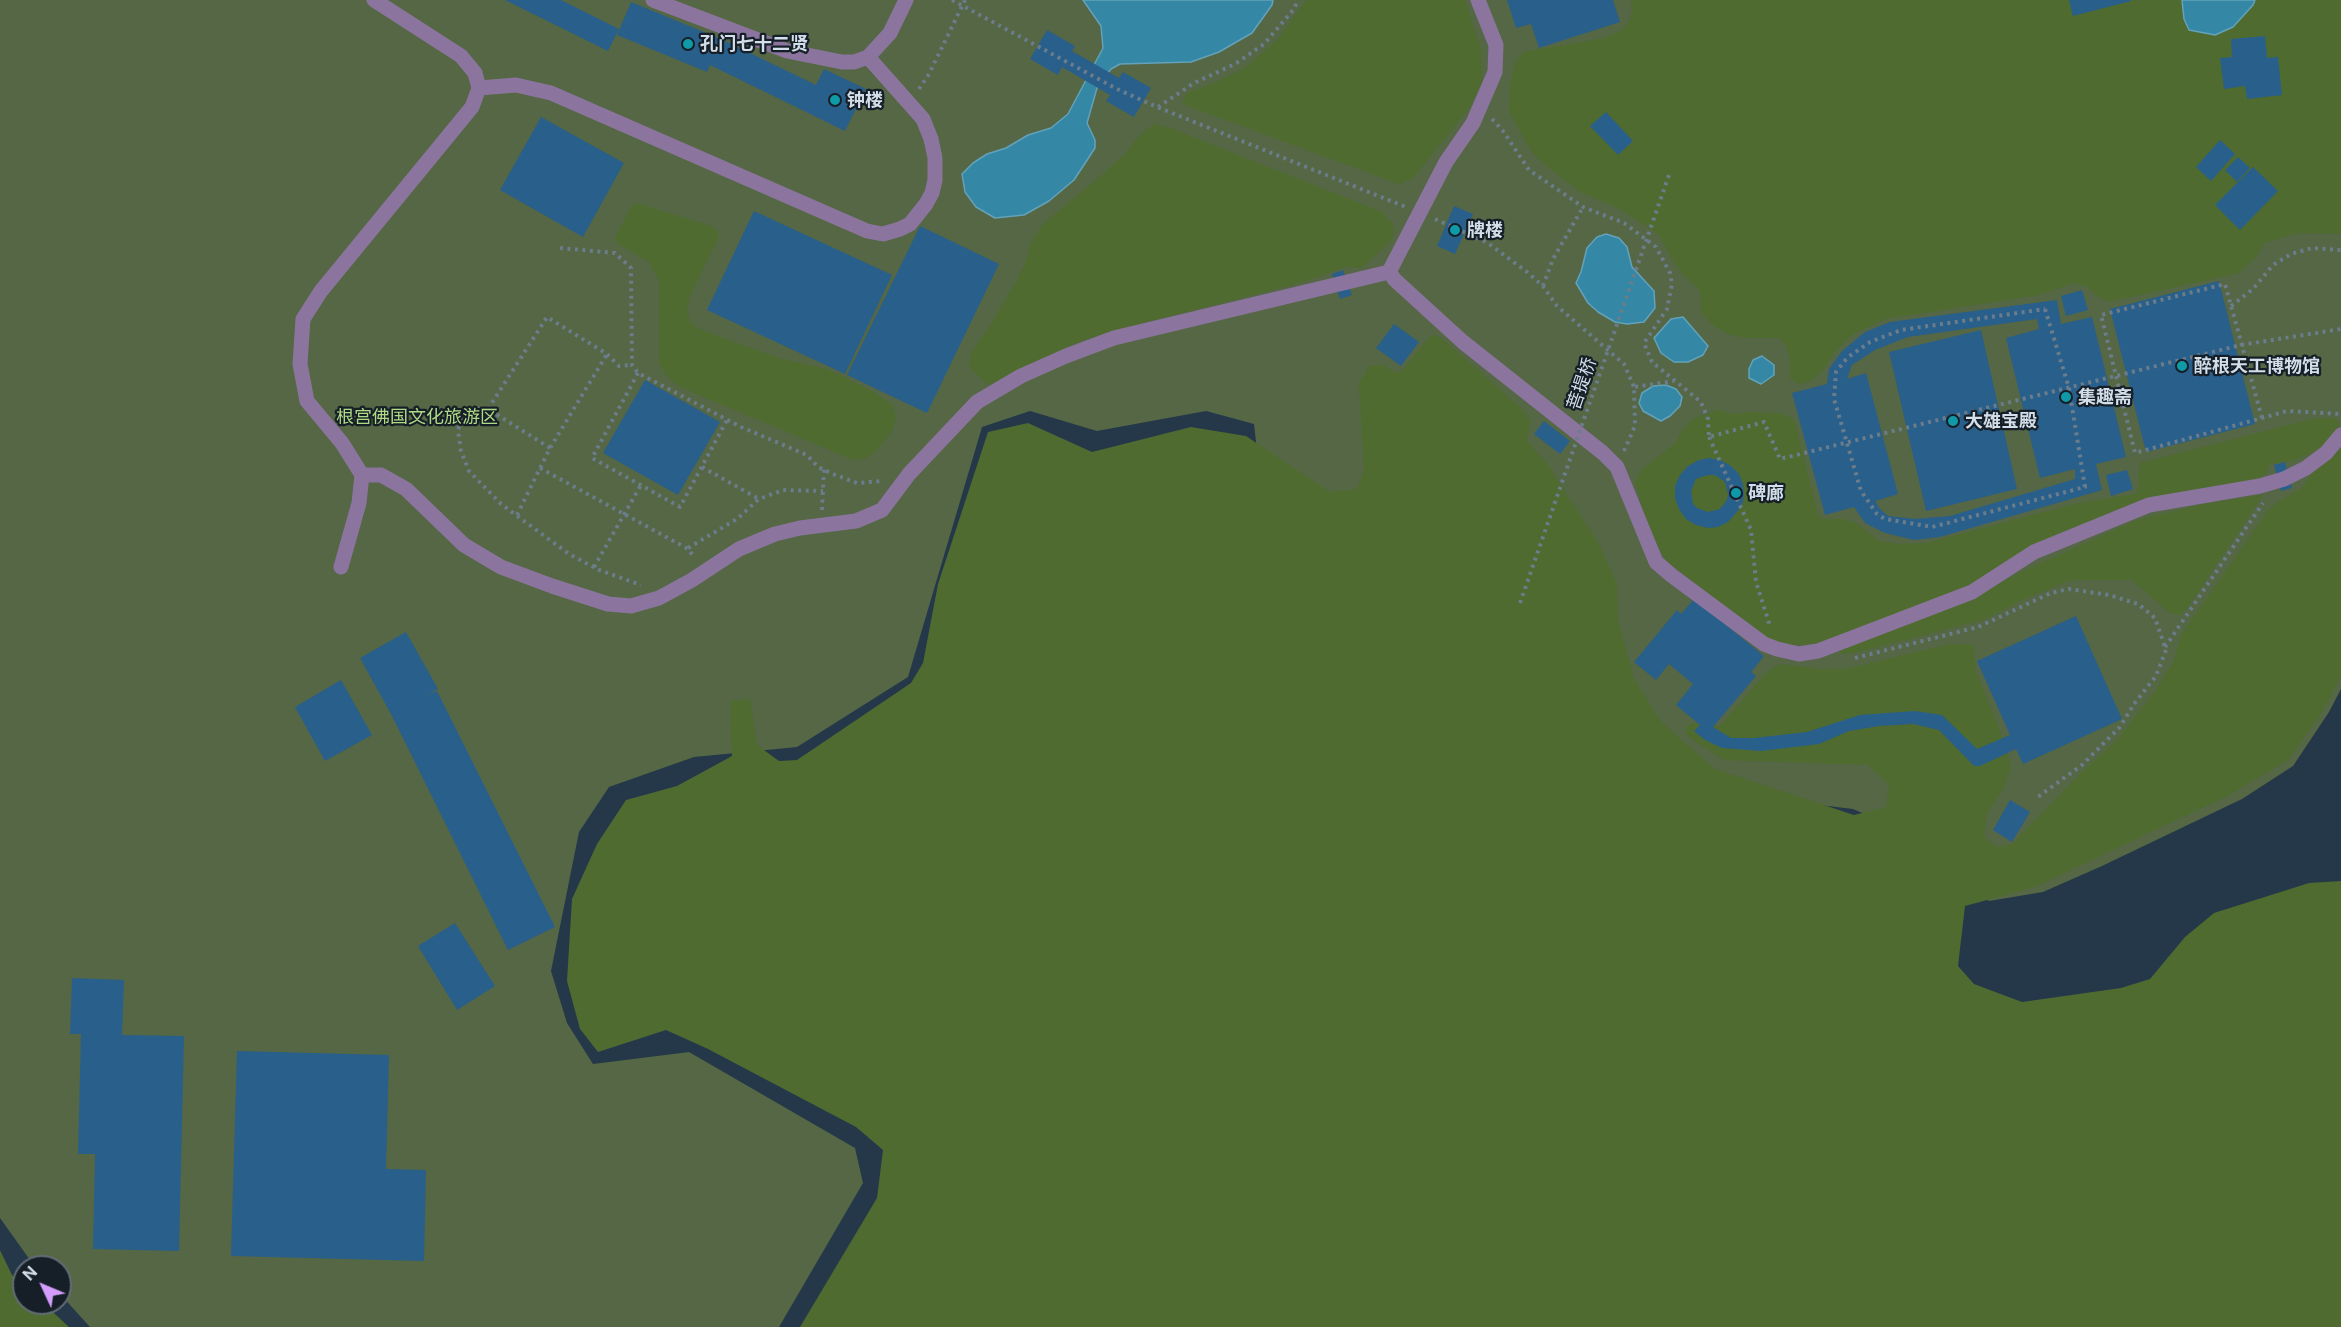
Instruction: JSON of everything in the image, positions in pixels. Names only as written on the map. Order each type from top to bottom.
[{"type":"lane","points":[[341,567],[359,503],[362,475],[342,443],[308,401],[300,364],[303,319],[321,291],[472,107],[480,88],[475,73],[461,56],[374,0]]},
{"type":"lane","points":[[653,0],[787,51],[842,62],[854,62],[868,57],[890,33],[906,0]]},
{"type":"lane","points":[[362,475],[381,475],[406,489],[464,545],[501,567],[608,604],[631,606],[667,594],[739,549],[775,534],[856,521],[882,510],[909,474],[977,402],[1021,376],[1114,338],[1389,272],[1446,162],[1473,123],[1495,72],[1496,45],[1478,0]]},
{"type":"lane","points":[[480,88],[516,85],[551,93],[867,231],[883,234],[910,224],[932,194],[935,180],[935,158],[928,129],[916,110],[868,57]]},
{"type":"lane","points":[[1389,272],[1463,342],[1603,453],[1617,467],[1656,562],[1764,644],[1799,654],[1818,651],[1972,592],[2034,552],[2149,505],[2260,486],[2278,480],[2306,468],[2326,453],[2341,435]]},
{"type":"path","points":[[952,0],[1117,89],[1157,108],[1488,243],[1543,286],[1557,306],[1624,364],[1634,387],[1635,426],[1617,467]]},
{"type":"path","points":[[907,100],[923,86],[965,0]]},
{"type":"path","points":[[1157,108],[1194,83],[1235,64],[1264,44],[1294,9],[1298,0]]},
{"type":"path","points":[[1481,107],[1503,131],[1529,170],[1583,207],[1624,223],[1656,247],[1670,273],[1672,284],[1667,309],[1644,343],[1652,362],[1701,402],[1708,419],[1709,436],[1751,530],[1756,582],[1777,649]]},
{"type":"path","name":"菩提桥","points":[[1520,603],[1670,175]]},
{"type":"path","points":[[1543,286],[1553,259],[1583,207]]},
{"type":"path","points":[[560,248],[615,253],[631,268],[632,365],[638,373],[727,420],[807,455],[824,469],[857,483],[882,481],[909,474]]},
{"type":"path","points":[[2231,306],[2253,289],[2273,265],[2290,254],[2312,248],[2341,250]]},
{"type":"path","points":[[2262,418],[2225,284],[2101,315],[2134,453],[2262,418],[2287,411],[2341,414]]},
{"type":"path","points":[[2045,309],[2068,388],[2085,487],[1932,527],[1885,519],[1877,514],[1861,491],[1834,399],[1836,372],[1847,358],[1870,342],[1901,330],[2045,309]]},
{"type":"path","points":[[488,409],[547,317],[608,354],[619,366],[632,365]]},
{"type":"path","points":[[1709,436],[1764,422],[1780,459],[2241,345],[2341,329]]},
{"type":"path","points":[[517,515],[550,448],[608,354]]},
{"type":"path","points":[[638,373],[592,458],[680,507],[727,420]]},
{"type":"path","points":[[1634,387],[1674,381]]},
{"type":"path","points":[[550,448],[488,409],[473,408],[463,415],[458,430],[461,452],[469,471],[501,504],[569,554],[594,567],[667,594]]},
{"type":"path","points":[[702,467],[759,499]]},
{"type":"path","points":[[540,468],[688,549],[694,557],[699,576]]},
{"type":"path","points":[[821,525],[824,469]]},
{"type":"path","points":[[2036,799],[2082,765],[2120,728],[2134,704],[2156,676],[2165,648],[2278,480]]},
{"type":"path","points":[[594,567],[641,485]]},
{"type":"path","points":[[688,549],[737,519],[759,499],[783,490],[823,491]]},
{"type":"path","points":[[1851,658],[1978,627],[2051,593],[2069,589],[2109,595],[2138,604],[2155,618],[2165,648]]},
{"type":"green space","name":"根宫佛国文化旅游区","points":[[0,0],[2341,0],[2341,689],[2329,712],[2293,766],[2242,799],[2043,892],[1989,901],[1888,824],[1853,809],[1694,790],[1262,495],[1254,424],[1206,411],[1097,431],[1030,411],[982,427],[908,677],[797,747],[694,757],[609,787],[579,832],[551,971],[567,1023],[593,1064],[689,1052],[855,1148],[863,1183],[779,1327],[90,1327],[72,1307],[72,1255],[26,1255],[0,1218]]},
{"type":"green space","points":[[1306,0],[1465,0],[1481,50],[1482,81],[1468,110],[1413,178],[1399,184],[1182,104],[1187,93],[1245,68],[1278,39]]},
{"type":"green space","points":[[1631,0],[2341,0],[2341,234],[2298,233],[2264,243],[2256,257],[2239,273],[2108,302],[2095,295],[2087,287],[2075,283],[2039,295],[1885,319],[1853,334],[1834,353],[1821,373],[1811,381],[1798,384],[1790,378],[1790,359],[1786,345],[1780,338],[1746,338],[1728,334],[1713,325],[1701,312],[1700,291],[1679,270],[1658,234],[1620,209],[1582,193],[1549,168],[1532,152],[1509,112],[1510,86],[1515,62],[1524,52],[1604,38],[1624,29],[1632,15]]},
{"type":"green space","points":[[1154,124],[1173,129],[1382,212],[1393,224],[1392,240],[1361,268],[1345,267],[1303,282],[1080,341],[988,385],[972,370],[969,363],[972,351],[990,326],[1018,278],[1031,242],[1043,224],[1103,174],[1127,152],[1139,136]]},
{"type":"green space","points":[[637,203],[711,226],[718,231],[718,238],[689,298],[687,311],[690,321],[696,328],[782,359],[827,369],[868,389],[892,404],[896,416],[892,431],[877,450],[864,459],[853,460],[678,386],[666,375],[659,363],[659,281],[649,262],[618,244],[615,238],[631,207]]},
{"type":"green space","points":[[1431,335],[1440,337],[1522,409],[1530,420],[1527,441],[1547,464],[1599,544],[1617,585],[1618,621],[1634,679],[1661,722],[1715,769],[1854,815],[1886,807],[1889,785],[1868,765],[1724,760],[1687,736],[1685,728],[1692,723],[1720,726],[1767,672],[1780,664],[1820,669],[1845,669],[1950,644],[1974,645],[1975,670],[1999,728],[2011,767],[2003,789],[1987,813],[1984,836],[1996,847],[2012,844],[2082,772],[2118,739],[2156,690],[2173,663],[2181,635],[2269,509],[2301,489],[2314,471],[2334,456],[2341,446],[2341,676],[2320,715],[2288,760],[2227,796],[2035,887],[1965,906],[1958,966],[1974,984],[2022,1002],[2121,988],[2150,979],[2185,937],[2214,913],[2309,883],[2341,881],[2341,1327],[800,1327],[877,1198],[883,1150],[856,1127],[708,1049],[666,1030],[598,1052],[580,1029],[567,981],[572,899],[597,844],[626,800],[677,786],[732,756],[730,701],[750,699],[757,745],[779,761],[797,760],[911,683],[923,663],[938,584],[988,432],[1028,423],[1092,452],[1191,427],[1246,436],[1330,492],[1357,489],[1364,471],[1359,384],[1369,366],[1383,365],[1396,373],[1403,370]]},
{"type":"green space","points":[[1718,410],[1733,414],[1752,412],[1779,413],[1789,416],[1795,422],[1818,514],[1822,519],[1844,519],[1856,523],[1879,541],[1898,544],[1926,543],[2074,504],[2135,494],[2138,490],[2140,463],[2312,419],[2333,418],[2340,424],[2326,443],[2305,456],[2270,464],[2266,473],[2257,480],[2242,485],[2139,501],[2036,544],[1962,591],[1853,632],[1812,644],[1787,645],[1762,636],[1666,560],[1651,534],[1635,482],[1642,469],[1676,443],[1682,430],[1693,419]]},
{"type":"green space","points":[[2263,495],[2188,607],[2180,615],[2170,613],[2132,580],[2071,580],[2029,597],[1983,620],[1854,653],[1842,654],[1838,650],[1964,602],[2019,573],[2137,520],[2209,503]]},
{"type":"green space","points":[[0,1250],[12,1275],[12,1315],[56,1315],[69,1327],[0,1327]]},
{"type":"water","points":[[1083,0],[1273,0],[1272,5],[1252,33],[1219,52],[1191,62],[1120,64],[1111,69],[1097,88],[1087,123],[1095,140],[1095,148],[1074,180],[1049,201],[1024,215],[995,218],[976,207],[965,192],[962,174],[987,154],[1006,148],[1028,135],[1051,128],[1068,114],[1103,48],[1101,26]]},
{"type":"water","points":[[2182,0],[2255,0],[2233,27],[2215,35],[2189,30],[2184,19]]},
{"type":"water","points":[[1606,234],[1619,238],[1627,247],[1632,267],[1654,291],[1655,308],[1644,322],[1627,324],[1615,322],[1588,303],[1576,283],[1587,248],[1597,237]]},
{"type":"water","points":[[1683,317],[1708,346],[1703,355],[1688,362],[1674,362],[1661,353],[1654,338],[1671,319]]},
{"type":"water","points":[[1762,356],[1774,365],[1774,375],[1761,384],[1749,378],[1749,369],[1753,360]]},
{"type":"water","points":[[1666,385],[1676,389],[1682,397],[1680,406],[1661,421],[1643,411],[1639,403],[1642,393],[1653,386]]},
{"type":"building","points":[[505,0],[561,0],[619,29],[608,51]]},
{"type":"building","points":[[1507,0],[1613,0],[1620,22],[1539,48],[1531,24],[1516,28]]},
{"type":"building","points":[[2069,0],[2131,0],[2131,1],[2073,16]]},
{"type":"building","points":[[631,2],[721,39],[816,85],[824,69],[866,89],[845,131],[710,65],[707,72],[617,35]]},
{"type":"building","points":[[1047,30],[1075,46],[1072,51],[1119,78],[1123,72],[1151,88],[1134,117],[1106,101],[1110,95],[1062,67],[1058,75],[1030,59]]},
{"type":"building","points":[[2265,36],[2267,58],[2278,57],[2282,95],[2247,99],[2245,86],[2224,89],[2220,58],[2232,57],[2231,39]]},
{"type":"building","points":[[1606,112],[1633,141],[1618,155],[1590,126]]},
{"type":"building","points":[[541,117],[624,163],[583,237],[500,190]]},
{"type":"building","points":[[2220,140],[2235,154],[2211,181],[2196,167]]},
{"type":"building","points":[[2238,157],[2250,168],[2237,182],[2225,170]]},
{"type":"building","points":[[2253,167],[2278,191],[2240,230],[2215,205]]},
{"type":"building","name":"牌楼","points":[[1454,206],[1473,214],[1455,254],[1437,246]]},
{"type":"building","points":[[754,211],[892,275],[845,374],[707,310]]},
{"type":"building","points":[[920,226],[999,264],[927,413],[847,375]]},
{"type":"building","points":[[1343,270],[1352,295],[1340,299],[1332,274]]},
{"type":"building","name":"醉根天工博物馆","points":[[2219,281],[2255,424],[2146,452],[2110,309]]},
{"type":"building","points":[[2082,290],[2088,310],[2066,316],[2061,296]]},
{"type":"building","points":[[2057,300],[2061,324],[2092,317],[2126,457],[2096,464],[2102,490],[1940,537],[1914,540],[1885,533],[1865,523],[1854,507],[1825,515],[1792,393],[1827,384],[1829,369],[1842,351],[1865,332],[1890,322]],"holes":[[[2037,319],[2039,329],[2006,338],[2040,478],[2075,469],[2075,479],[1950,516],[1915,519],[1888,516],[1875,501],[1898,494],[1866,373],[1847,379],[1852,365],[1875,350],[1908,337]]]},
{"type":"building","points":[[1394,324],[1419,342],[1401,366],[1376,348]]},
{"type":"building","name":"大雄宝殿","points":[[1981,330],[2017,489],[1926,511],[1889,352]]},
{"type":"building","points":[[645,380],[720,422],[678,495],[603,453]]},
{"type":"building","points":[[1544,421],[1570,441],[1560,454],[1534,434]]},
{"type":"building","name":"碑廊","points":[[1710,458],[1722,461],[1739,474],[1743,484],[1742,506],[1728,522],[1718,527],[1708,528],[1696,525],[1686,519],[1675,498],[1675,486],[1680,475],[1688,466],[1699,460]],"holes":[[[1715,475],[1725,482],[1727,500],[1720,509],[1708,512],[1693,504],[1691,491],[1696,479]]]},
{"type":"building","points":[[2285,462],[2292,488],[2281,491],[2274,465]]},
{"type":"building","points":[[2127,470],[2133,489],[2111,496],[2106,475]]},
{"type":"building","points":[[1694,599],[1764,656],[1751,672],[1756,676],[1713,727],[1731,738],[1754,738],[1807,732],[1860,715],[1915,711],[1942,715],[1977,749],[2010,735],[1977,661],[2076,616],[2122,719],[2023,764],[2016,749],[1980,766],[1974,766],[1939,730],[1913,724],[1849,731],[1819,744],[1761,751],[1722,748],[1705,740],[1694,731],[1700,725],[1676,705],[1693,684],[1669,664],[1656,680],[1634,662],[1677,610],[1681,614]]},
{"type":"building","points":[[406,632],[438,689],[427,695],[437,691],[555,927],[508,950],[391,714],[360,658]]},
{"type":"building","points":[[341,680],[372,735],[325,761],[295,707]]},
{"type":"building","points":[[2010,800],[2030,812],[2012,842],[1993,830]]},
{"type":"building","points":[[455,923],[495,986],[457,1010],[418,946]]},
{"type":"building","points":[[72,978],[124,980],[122,1035],[184,1036],[179,1251],[93,1249],[95,1154],[78,1154],[81,1034],[70,1034]]},
{"type":"building","points":[[237,1051],[389,1055],[386,1169],[426,1170],[424,1261],[231,1256]]},
{"type":"place","name":"孔门七十二贤","points":[[688,44]]},
{"type":"place","name":"钟楼","points":[[835,100]]},
{"type":"place","name":"牌楼","points":[[1455,230]]},
{"type":"place","name":"醉根天工博物馆","points":[[2182,366]]},
{"type":"place","name":"集趣斋","points":[[2066,397]]},
{"type":"place","name":"大雄宝殿","points":[[1953,421]]},
{"type":"place","name":"碑廊","points":[[1736,493]]}]
